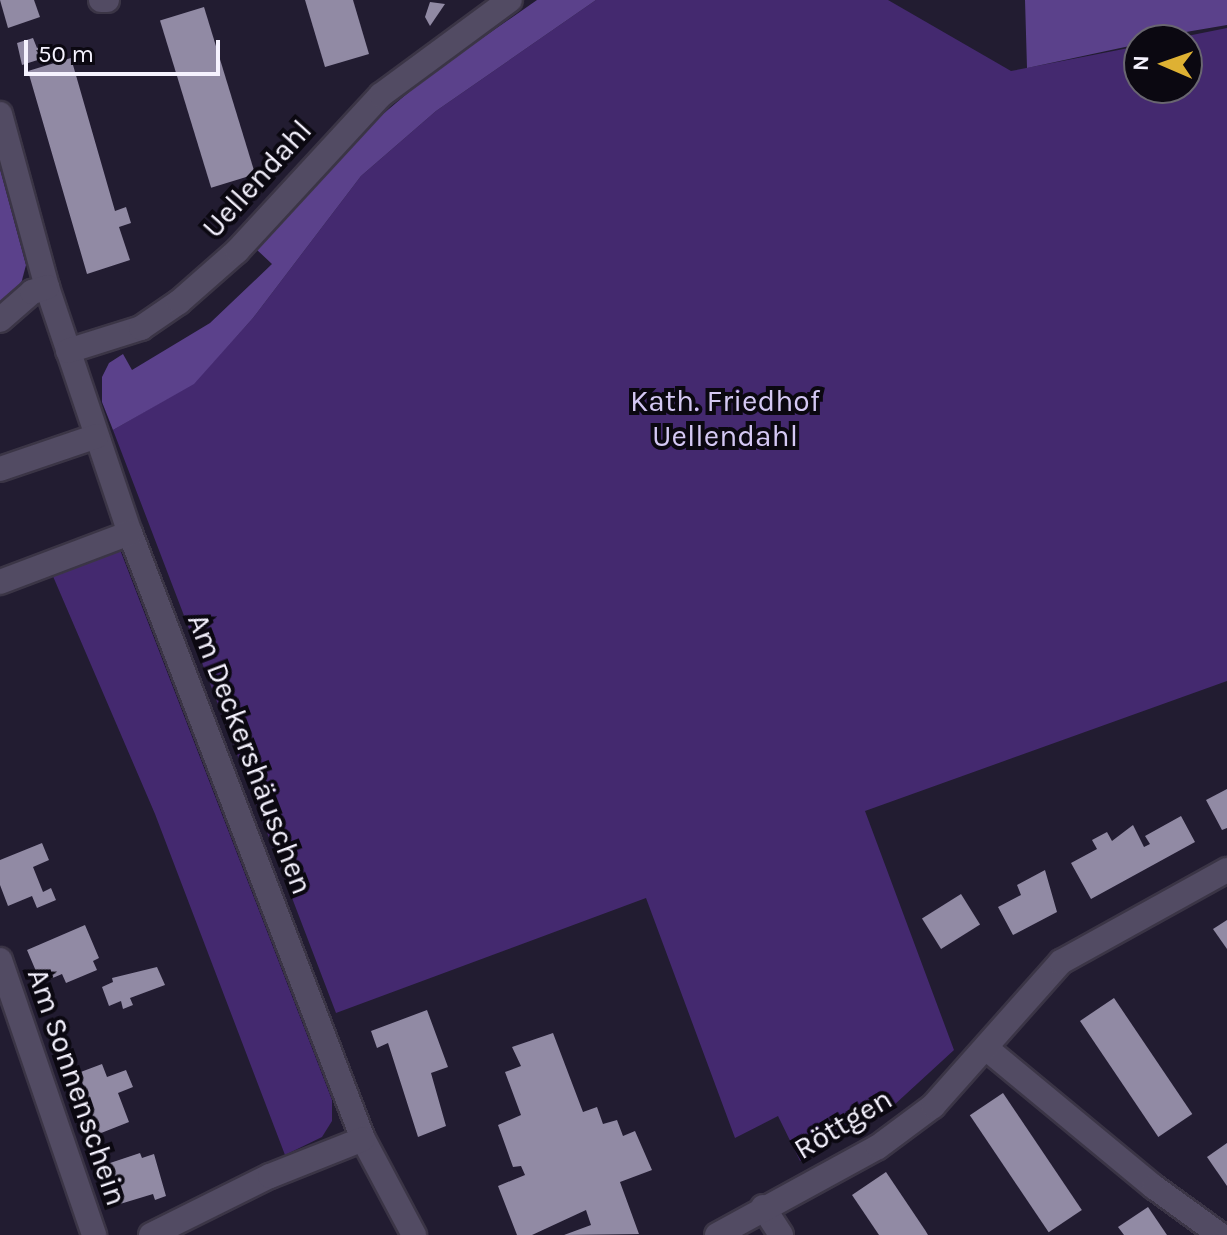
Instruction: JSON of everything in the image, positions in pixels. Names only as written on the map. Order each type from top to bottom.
[{"type":"street","name":"Uellendahl","points":[[68,351],[141,328],[179,302],[237,251],[350,123],[474,11],[510,0]]},
{"type":"street","name":"Am Deckershäuschen","points":[[0,114],[47,287],[130,533],[363,1139],[414,1235]]},
{"type":"street","points":[[0,320],[32,292],[47,287]]},
{"type":"street","points":[[0,469],[97,436]]},
{"type":"street","points":[[0,582],[130,533]]},
{"type":"street","name":"Röttgen","points":[[717,1235],[763,1207],[878,1147],[933,1106],[987,1049],[1061,962],[1227,870]]},
{"type":"street","name":"Am Sonnenschein","points":[[0,960],[94,1235]]},
{"type":"street","points":[[987,1049],[1154,1187],[1220,1235]]},
{"type":"street","name":"Am Sonnenschein","points":[[151,1235],[257,1182],[363,1139]]},
{"type":"street","points":[[763,1207],[781,1235]]},
{"type":"green space","name":"Kath. Friedhof Uellendahl","points":[[596,0],[888,0],[1011,71],[1123,49],[1123,104],[1203,104],[1203,33],[1227,28],[1227,681],[865,811],[954,1050],[893,1106],[800,1161],[778,1116],[735,1138],[646,898],[336,1013],[113,430],[194,383],[253,318],[361,176],[436,111]]},
{"type":"green space","points":[[119,547],[332,1100],[332,1121],[322,1137],[285,1155],[155,814],[46,560]]},
{"type":"shaded area","points":[[537,0],[596,0],[436,111],[361,176],[253,318],[194,384],[113,430],[102,402],[102,377],[109,363],[123,354],[132,370],[210,323],[272,264],[255,248],[356,137],[429,75]]},
{"type":"shaded area","points":[[1025,0],[1227,0],[1227,25],[1203,29],[1203,24],[1123,24],[1123,47],[1027,68]]},
{"type":"shaded area","points":[[0,169],[26,265],[21,284],[0,307]]},
{"type":"building","points":[[0,0],[34,0],[40,17],[8,28]]},
{"type":"building","points":[[305,0],[353,0],[369,54],[325,67]]},
{"type":"building","points":[[430,2],[445,4],[430,26],[425,17]]},
{"type":"building","points":[[204,7],[255,174],[211,188],[160,20]]},
{"type":"building","points":[[33,38],[37,48],[44,45],[47,57],[22,65],[17,43]]},
{"type":"building","points":[[71,58],[115,211],[126,207],[131,223],[119,227],[130,260],[87,274],[28,71]]},
{"type":"building","points":[[1227,789],[1227,828],[1222,830],[1206,800]]},
{"type":"building","points":[[1181,816],[1195,842],[1091,899],[1071,863],[1097,849],[1092,840],[1107,832],[1112,841],[1133,825],[1144,847],[1150,844],[1145,836]]},
{"type":"building","points":[[42,843],[49,860],[33,867],[43,892],[51,888],[56,900],[37,908],[32,896],[8,906],[0,885],[0,860]]},
{"type":"building","points":[[1045,870],[1057,912],[1013,935],[998,907],[1021,895],[1017,885]]},
{"type":"building","points":[[961,894],[980,925],[941,949],[922,918]]},
{"type":"building","points":[[1227,920],[1227,949],[1213,929]]},
{"type":"building","points":[[85,925],[99,958],[93,961],[97,970],[66,983],[62,974],[41,983],[27,950]]},
{"type":"building","points":[[157,967],[165,985],[130,998],[133,1005],[123,1009],[121,1001],[109,1006],[102,987],[113,982],[112,978]]},
{"type":"building","points":[[1114,998],[1192,1114],[1158,1137],[1080,1021]]},
{"type":"building","points":[[427,1010],[448,1067],[431,1073],[446,1126],[418,1137],[388,1043],[377,1048],[371,1031]]},
{"type":"building","points":[[553,1033],[583,1112],[597,1107],[603,1124],[617,1120],[623,1136],[635,1131],[652,1170],[620,1182],[639,1234],[564,1235],[591,1225],[586,1210],[532,1235],[517,1235],[498,1186],[525,1175],[521,1166],[513,1167],[498,1125],[521,1115],[505,1072],[521,1066],[512,1047]]},
{"type":"building","points":[[102,1064],[107,1077],[126,1070],[133,1087],[118,1093],[129,1122],[91,1137],[73,1091],[84,1087],[78,1073]]},
{"type":"building","points":[[1003,1093],[1082,1210],[1049,1232],[970,1115]]},
{"type":"building","points":[[1227,1143],[1227,1186],[1207,1157]]},
{"type":"building","points":[[140,1153],[142,1158],[154,1154],[166,1196],[155,1200],[153,1194],[120,1204],[107,1164]]},
{"type":"building","points":[[886,1172],[928,1235],[879,1235],[852,1195]]},
{"type":"building","points":[[1148,1207],[1167,1235],[1124,1235],[1118,1227]]}]
